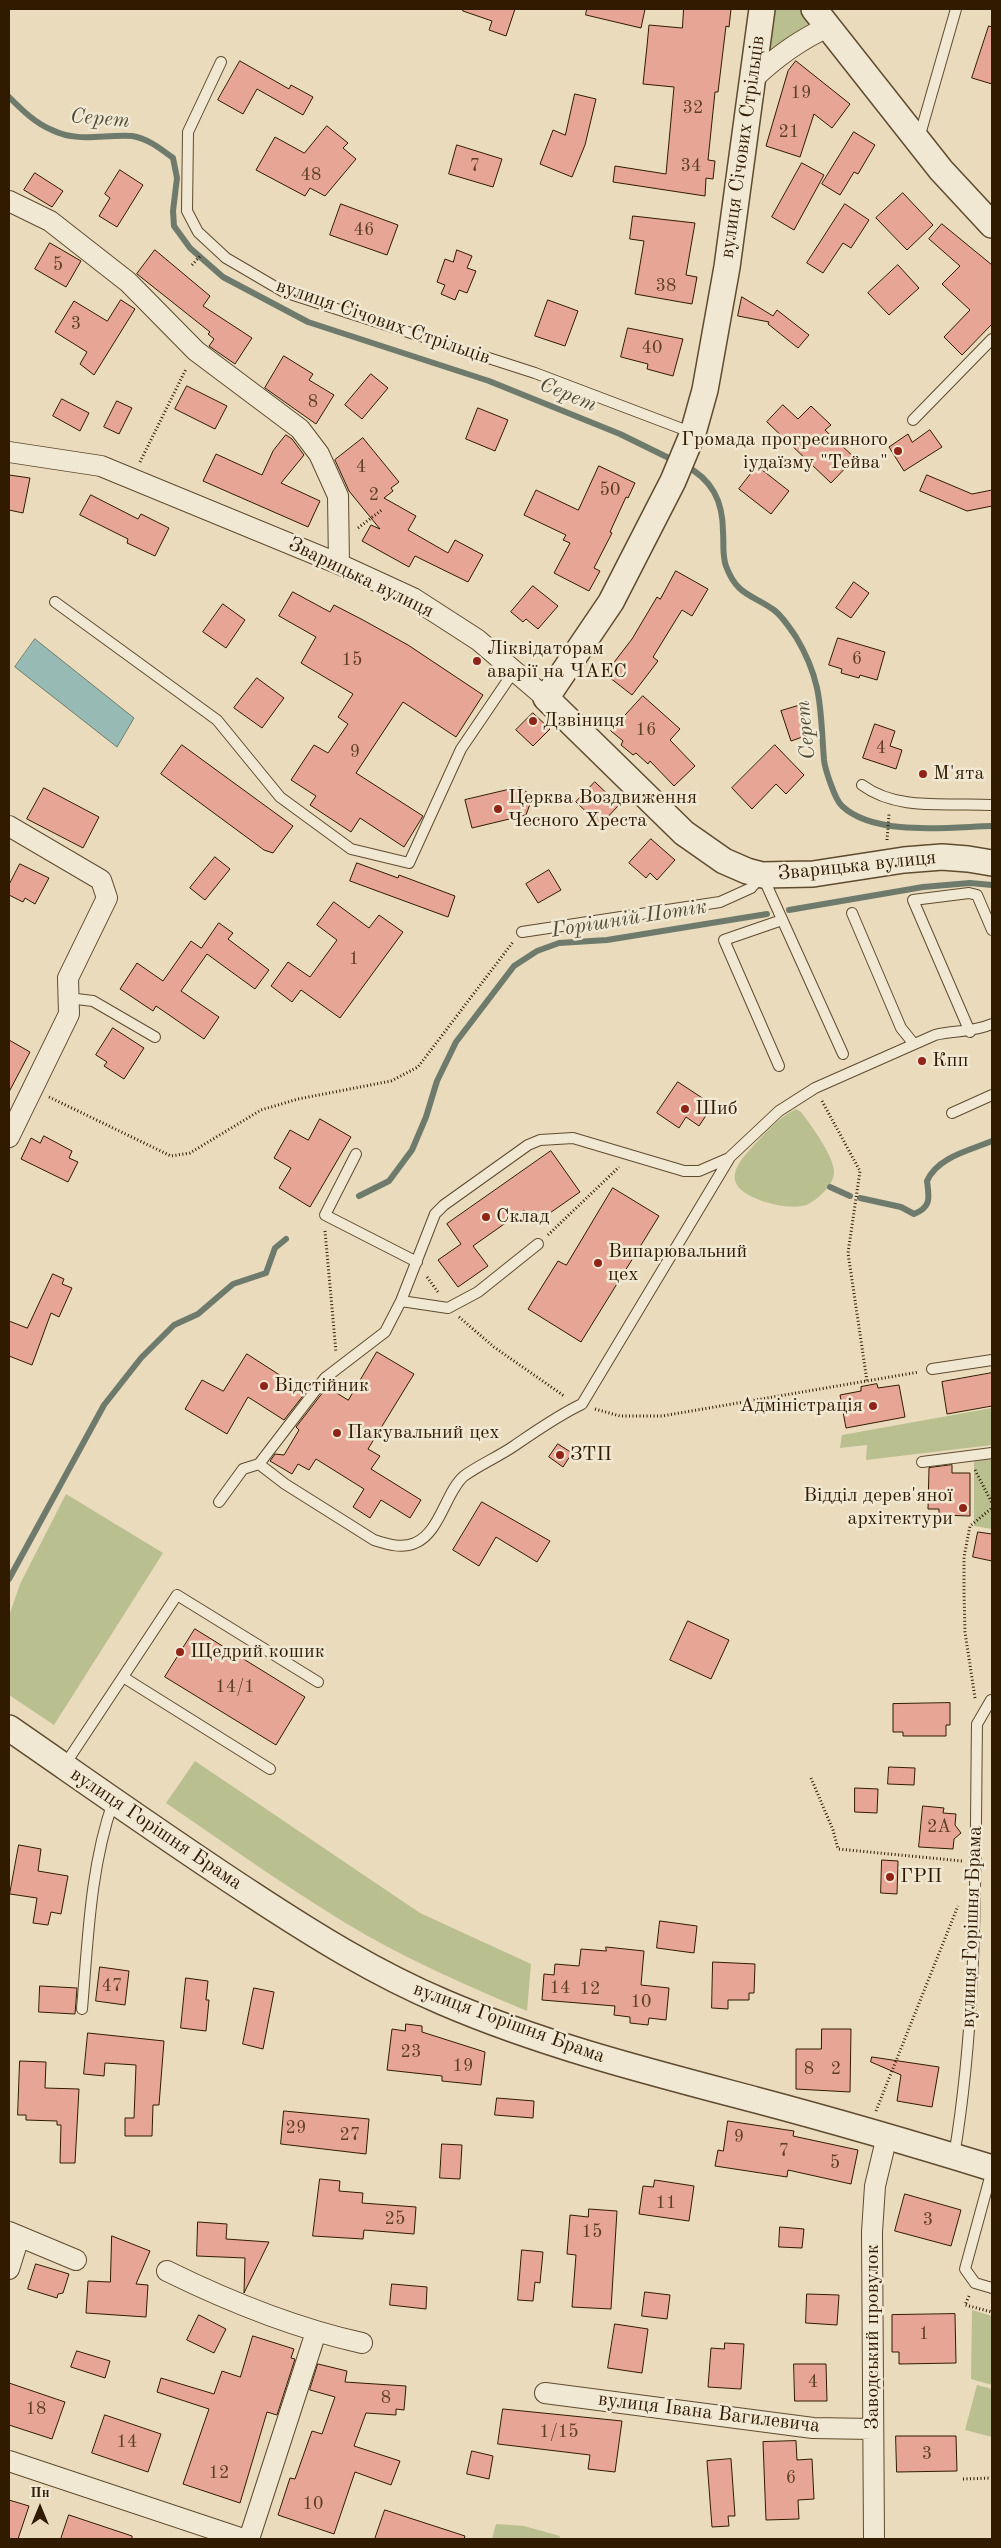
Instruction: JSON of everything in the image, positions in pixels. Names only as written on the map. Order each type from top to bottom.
[{"type":"street","name":"вулиця Січових Стрільців","points":[[546,698],[611,602],[673,481],[690,440],[705,390],[716,332],[762,9]]},
{"type":"street","points":[[753,79],[780,54],[806,37],[821,18],[941,170],[992,226]]},
{"type":"street","points":[[9,201],[50,220],[128,282],[196,351],[300,429],[319,454],[338,496],[339,564]]},
{"type":"street","name":"Зварицька вулиця","points":[[9,452],[85,462],[132,478],[339,564],[413,598],[478,640],[546,698],[684,833],[724,861],[762,875],[813,874],[895,861],[942,857],[992,863]]},
{"type":"street","points":[[9,826],[101,880],[107,898],[68,978],[69,1014],[33,1089],[14,1111],[9,1137]]},
{"type":"street","name":"вулиця Горішня Брама","points":[[9,1728],[113,1802],[316,1936],[360,1962],[443,2002],[561,2046],[630,2067],[878,2133],[992,2169]]},
{"type":"street","name":"Заводський провулок","points":[[874,2539],[872,2232],[878,2133]]},
{"type":"street","points":[[9,2268],[14,2234],[76,2260]]},
{"type":"street","points":[[167,2271],[251,2309],[316,2332],[362,2343]]},
{"type":"street","points":[[249,2539],[316,2332]]},
{"type":"street","name":"вулиця Івана Вагилевича","points":[[545,2393],[813,2428],[873,2429]]},
{"type":"street","points":[[9,2460],[244,2539]]},
{"type":"lane","points":[[918,141],[956,9]]},
{"type":"lane","name":"вулиця Січових Стрільців","points":[[222,62],[188,132],[187,211],[198,232],[226,258],[284,292],[535,373],[690,440]]},
{"type":"lane","points":[[913,420],[992,339]]},
{"type":"lane","points":[[55,602],[218,720],[280,797],[351,849],[408,863],[461,749],[514,671]]},
{"type":"lane","points":[[862,785],[875,795],[890,800],[910,803],[992,805]]},
{"type":"lane","points":[[522,932],[720,902],[751,888],[762,875],[843,1054]]},
{"type":"lane","points":[[970,1032],[914,900],[969,893],[977,895],[992,930]]},
{"type":"lane","points":[[852,913],[901,1028],[914,1044]]},
{"type":"lane","points":[[779,1066],[724,940],[782,920]]},
{"type":"lane","points":[[68,998],[93,1001],[154,1037]]},
{"type":"lane","points":[[259,1464],[285,1484],[367,1536],[390,1545],[404,1546],[416,1543],[431,1530],[463,1477],[513,1447],[556,1416],[582,1404],[729,1158],[779,1111],[815,1088],[914,1044],[946,1032],[970,1032],[992,1024]]},
{"type":"lane","points":[[952,1113],[992,1095]]},
{"type":"lane","points":[[219,1502],[243,1469],[259,1464],[325,1378],[385,1332],[401,1301],[430,1223],[444,1204],[528,1145],[540,1140],[557,1137],[573,1138],[684,1171],[699,1172],[729,1158]]},
{"type":"lane","points":[[356,1154],[325,1215],[417,1262]]},
{"type":"lane","points":[[401,1301],[448,1308],[478,1292],[538,1244]]},
{"type":"lane","points":[[932,1369],[992,1360]]},
{"type":"lane","points":[[922,1462],[969,1457],[992,1452]]},
{"type":"lane","points":[[64,1766],[177,1595],[318,1682]]},
{"type":"lane","points":[[123,1677],[270,1769]]},
{"type":"lane","name":"вулиця Горішня Брама","points":[[954,2156],[961,2117],[970,2015],[977,1724],[991,1700]]},
{"type":"lane","points":[[82,2009],[91,1895],[107,1820],[113,1802]]},
{"type":"lane","points":[[992,2169],[965,2269],[975,2284],[992,2288]]},
{"type":"path","points":[[132,478],[196,351]]},
{"type":"path","points":[[340,539],[383,509]]},
{"type":"path","points":[[886,834],[890,800]]},
{"type":"path","points":[[33,1089],[171,1156],[190,1153],[261,1110],[298,1099],[391,1081],[418,1067],[509,945],[522,932]]},
{"type":"path","points":[[815,1088],[860,1171],[848,1252],[866,1381]]},
{"type":"path","points":[[538,1244],[631,1155]]},
{"type":"path","points":[[325,1215],[336,1355],[335,1370]]},
{"type":"path","points":[[417,1262],[448,1308],[509,1358],[554,1391],[582,1404],[620,1416],[662,1416],[932,1369]]},
{"type":"path","points":[[969,1457],[992,1503]]},
{"type":"path","points":[[977,1724],[965,1632],[964,1557],[970,1526],[992,1508]]},
{"type":"path","points":[[811,1778],[833,1830],[838,1849],[975,1862]]},
{"type":"path","points":[[878,2133],[953,1915],[974,1885]]},
{"type":"path","points":[[970,2294],[965,2305],[992,2312]]},
{"type":"path","points":[[963,2479],[992,2478]]},
{"type":"green space","points":[[773,9],[799,9],[810,23],[770,51]]},
{"type":"green space","points":[[796,1109],[801,1112],[810,1124],[830,1157],[834,1171],[832,1181],[825,1191],[806,1205],[779,1205],[757,1199],[740,1189],[736,1183],[735,1172],[737,1167],[769,1129]]},
{"type":"green space","points":[[992,1408],[992,1445],[866,1460],[867,1445],[840,1448],[842,1435]]},
{"type":"green space","points":[[992,1457],[992,1529],[974,1526],[974,1461]]},
{"type":"green space","points":[[66,1494],[163,1553],[54,1725],[9,1695],[9,1616],[20,1584]]},
{"type":"green space","points":[[195,1761],[420,1913],[531,1964],[527,2011],[445,1975],[366,1935],[290,1888],[166,1803]]},
{"type":"green space","points":[[972,2310],[992,2316],[992,2385],[971,2379]]},
{"type":"green space","points":[[977,2385],[992,2389],[992,2437],[965,2430]]},
{"type":"green space","points":[[496,2524],[524,2526],[560,2536],[559,2539],[492,2539]]},
{"type":"water","points":[[35,639],[134,718],[117,747],[15,667]]},
{"type":"building","points":[[463,9],[515,9],[506,36],[489,30],[492,21],[463,11]]},
{"type":"building","points":[[587,9],[645,9],[641,28],[586,15]]},
{"type":"building","points":[[684,9],[731,9],[729,27],[726,26],[718,92],[715,92],[708,160],[715,161],[713,179],[706,178],[705,196],[613,182],[615,166],[666,174],[674,87],[643,84],[649,25],[682,28]]},
{"type":"building","points":[[989,26],[992,27],[992,84],[972,78]]},
{"type":"building","points":[[240,61],[289,89],[291,85],[313,97],[303,115],[257,89],[243,114],[218,100]]},
{"type":"building","points":[[796,61],[850,104],[832,128],[814,114],[800,157],[766,146],[788,71]]},
{"type":"building","points":[[575,94],[596,99],[585,145],[572,177],[540,164],[553,130],[565,135]]},
{"type":"building","points":[[327,126],[348,143],[343,148],[356,159],[325,196],[310,188],[305,196],[256,170],[275,137],[304,153]]},
{"type":"building","points":[[854,132],[875,145],[858,174],[854,172],[840,195],[822,184]]},
{"type":"building","points":[[457,145],[502,159],[493,187],[449,174]]},
{"type":"building","points":[[802,163],[824,175],[794,230],[772,217]]},
{"type":"building","points":[[120,170],[143,185],[117,227],[99,216],[110,198],[105,194]]},
{"type":"building","points":[[35,173],[63,191],[52,207],[24,190]]},
{"type":"building","points":[[903,193],[933,225],[907,250],[876,218]]},
{"type":"building","points":[[341,204],[398,225],[387,255],[330,235]]},
{"type":"building","points":[[845,204],[869,220],[851,248],[843,243],[823,273],[807,263]]},
{"type":"building","points":[[633,216],[695,223],[686,275],[697,277],[692,304],[635,294],[644,241],[630,239]]},
{"type":"building","points":[[942,224],[992,265],[992,324],[962,355],[944,337],[970,310],[942,284],[960,266],[929,239]]},
{"type":"building","points":[[50,243],[81,261],[66,287],[35,269]]},
{"type":"building","points":[[155,250],[210,296],[203,306],[252,338],[235,364],[209,346],[214,339],[208,334],[210,332],[137,274]]},
{"type":"building","points":[[457,250],[472,256],[467,268],[476,271],[467,293],[459,290],[455,300],[441,294],[445,285],[437,282],[445,259],[453,262]]},
{"type":"building","points":[[898,265],[919,288],[889,315],[868,293]]},
{"type":"building","points":[[742,297],[773,316],[777,310],[809,335],[798,348],[768,324],[769,322],[738,316]]},
{"type":"building","points":[[121,300],[135,309],[94,375],[80,364],[87,352],[55,332],[74,301],[107,321]]},
{"type":"building","points":[[548,300],[578,311],[565,346],[535,336]]},
{"type":"building","points":[[628,328],[683,339],[673,376],[647,369],[648,364],[621,357]]},
{"type":"building","points":[[284,356],[313,374],[309,380],[334,395],[316,424],[265,388]]},
{"type":"building","points":[[371,374],[388,388],[362,419],[345,405]]},
{"type":"building","points":[[187,386],[227,406],[215,429],[175,409]]},
{"type":"building","points":[[62,399],[89,413],[80,431],[53,416]]},
{"type":"building","points":[[117,401],[132,408],[119,434],[104,427]]},
{"type":"building","points":[[783,405],[798,419],[811,406],[831,425],[825,430],[855,458],[831,483],[767,422]]},
{"type":"building","points":[[478,408],[508,420],[495,451],[466,439]]},
{"type":"building","points":[[930,430],[942,447],[904,471],[889,447],[908,434],[912,442]]},
{"type":"building","points":[[286,435],[292,439],[304,455],[281,483],[320,501],[308,527],[203,481],[216,454],[262,475],[273,451]]},
{"type":"building","points":[[363,438],[399,482],[391,488],[393,491],[384,498],[416,516],[408,530],[448,553],[455,540],[483,555],[468,582],[415,556],[409,567],[362,541],[371,525],[380,529],[349,491],[335,460]]},
{"type":"building","points":[[599,466],[635,483],[628,498],[626,497],[610,532],[612,533],[594,568],[600,571],[589,591],[554,573],[570,543],[563,540],[566,535],[524,515],[536,490],[578,510]]},
{"type":"building","points":[[757,466],[789,491],[771,514],[739,489]]},
{"type":"building","points":[[9,475],[30,478],[23,513],[9,510]]},
{"type":"building","points":[[927,475],[972,494],[992,490],[992,506],[967,511],[920,491]]},
{"type":"building","points":[[91,495],[138,519],[141,514],[169,528],[155,556],[127,543],[128,539],[80,515]]},
{"type":"building","points":[[676,571],[708,589],[692,616],[682,610],[653,657],[658,661],[632,695],[605,674],[632,639],[657,597],[660,599]]},
{"type":"building","points":[[854,582],[869,593],[851,618],[836,608]]},
{"type":"building","points":[[533,586],[558,606],[538,629],[526,619],[523,622],[511,612]]},
{"type":"building","points":[[293,592],[330,612],[334,605],[363,620],[408,645],[483,695],[456,737],[403,702],[356,773],[423,816],[404,847],[360,818],[351,832],[310,805],[316,796],[291,780],[314,745],[328,753],[348,724],[338,717],[353,694],[301,663],[316,637],[279,616]]},
{"type":"building","points":[[223,604],[245,620],[226,648],[203,632]]},
{"type":"building","points":[[838,638],[885,652],[877,680],[860,675],[859,678],[841,673],[842,669],[829,665]]},
{"type":"building","points":[[257,678],[284,698],[262,728],[234,708]]},
{"type":"building","points":[[643,696],[680,729],[670,740],[695,766],[674,786],[650,761],[648,764],[636,753],[633,755],[621,745],[623,741],[611,731]]},
{"type":"building","points":[[801,705],[811,734],[791,741],[781,711]]},
{"type":"building","name":"Дзвіниця","points":[[533,713],[550,729],[533,746],[516,730]]},
{"type":"building","points":[[875,724],[895,731],[890,746],[902,750],[896,769],[863,758]]},
{"type":"building","points":[[182,745],[293,826],[273,853],[264,850],[161,774]]},
{"type":"building","points":[[775,745],[804,775],[786,794],[776,784],[752,809],[732,788]]},
{"type":"building","points":[[595,782],[619,805],[600,825],[576,802]]},
{"type":"building","name":"Церква Воздвиження Чесного Хреста","points":[[520,787],[528,793],[530,804],[526,815],[472,828],[465,800]]},
{"type":"building","points":[[44,788],[99,817],[83,848],[27,819]]},
{"type":"building","points":[[651,839],[675,860],[657,880],[650,873],[646,878],[629,863]]},
{"type":"building","points":[[215,857],[230,869],[205,900],[190,888]]},
{"type":"building","points":[[357,863],[398,878],[399,875],[455,896],[448,917],[350,881]]},
{"type":"building","points":[[20,864],[49,878],[35,904],[25,898],[23,902],[9,895],[9,885]]},
{"type":"building","points":[[549,870],[561,890],[538,903],[526,884]]},
{"type":"building","points":[[334,902],[369,928],[379,915],[403,932],[340,1018],[301,990],[292,1002],[271,986],[288,962],[310,977],[337,940],[317,925]]},
{"type":"building","points":[[219,923],[233,933],[228,939],[269,970],[255,989],[207,954],[181,991],[219,1017],[204,1039],[156,1006],[153,1011],[120,989],[137,963],[163,981],[191,941],[201,948]]},
{"type":"building","points":[[113,1028],[144,1048],[124,1079],[104,1066],[107,1062],[96,1055]]},
{"type":"building","points":[[9,1040],[30,1052],[9,1092]]},
{"type":"building","name":"Шиб","points":[[678,1082],[713,1105],[699,1126],[686,1117],[679,1128],[657,1113]]},
{"type":"building","points":[[320,1119],[351,1137],[310,1207],[279,1188],[291,1168],[274,1158],[290,1130],[308,1140]]},
{"type":"building","points":[[44,1136],[72,1151],[69,1158],[78,1162],[68,1182],[21,1159],[31,1138],[40,1143]]},
{"type":"building","name":"Склад","points":[[551,1151],[580,1192],[534,1224],[524,1210],[473,1246],[488,1266],[458,1287],[438,1260],[461,1244],[447,1224]]},
{"type":"building","name":"Випарювальний цех","points":[[613,1188],[659,1216],[581,1342],[528,1309],[558,1261],[566,1265]]},
{"type":"building","points":[[53,1274],[64,1279],[62,1284],[72,1288],[59,1317],[51,1313],[32,1365],[9,1356],[9,1321],[27,1328]]},
{"type":"building","name":"Пакувальний цех","points":[[377,1352],[414,1374],[368,1449],[380,1456],[371,1469],[421,1500],[410,1518],[381,1500],[370,1518],[353,1507],[364,1489],[316,1459],[309,1470],[298,1464],[292,1474],[270,1461],[275,1454],[284,1455],[299,1430],[296,1427],[327,1387],[348,1400]]},
{"type":"building","points":[[247,1354],[306,1392],[284,1420],[248,1397],[227,1434],[185,1409],[202,1380],[223,1391]]},
{"type":"building","points":[[992,1373],[992,1406],[947,1414],[942,1382]]},
{"type":"building","name":"Адміністрація","points":[[877,1384],[878,1388],[899,1385],[905,1417],[846,1428],[840,1395],[861,1391],[861,1387]]},
{"type":"building","name":"ЗТП","points":[[558,1444],[572,1453],[563,1467],[549,1457]]},
{"type":"building","points":[[952,1465],[952,1473],[970,1473],[970,1516],[939,1515],[939,1509],[928,1509],[929,1468]]},
{"type":"building","points":[[482,1502],[550,1541],[537,1562],[496,1537],[479,1566],[453,1550]]},
{"type":"building","points":[[978,1532],[992,1534],[992,1561],[973,1557]]},
{"type":"building","points":[[688,1621],[729,1640],[711,1679],[670,1660]]},
{"type":"building","points":[[195,1629],[305,1697],[276,1745],[165,1677]]},
{"type":"building","points":[[950,1703],[950,1725],[946,1725],[946,1736],[903,1736],[903,1732],[893,1732],[893,1704]]},
{"type":"building","points":[[889,1767],[915,1768],[914,1785],[888,1784]]},
{"type":"building","points":[[855,1788],[878,1789],[877,1813],[855,1812]]},
{"type":"building","points":[[923,1806],[944,1808],[943,1813],[956,1814],[955,1825],[961,1833],[954,1839],[953,1849],[919,1847]]},
{"type":"building","points":[[19,1845],[41,1849],[38,1871],[68,1876],[61,1914],[51,1912],[48,1925],[33,1923],[37,1898],[10,1894]]},
{"type":"building","name":"ГРП","points":[[882,1860],[898,1861],[897,1894],[881,1893]]},
{"type":"building","points":[[660,1921],[697,1926],[694,1953],[657,1948]]},
{"type":"building","points":[[606,1947],[644,1951],[641,1985],[669,1988],[666,2020],[649,2018],[648,2025],[630,2023],[630,2017],[614,2015],[615,2006],[542,2000],[544,1974],[554,1975],[555,1964],[579,1966],[581,1949],[606,1951]]},
{"type":"building","points":[[713,1962],[755,1964],[754,1993],[749,1993],[749,2000],[728,2000],[728,2009],[712,2008]]},
{"type":"building","points":[[100,1967],[129,1971],[125,2005],[96,2001]]},
{"type":"building","points":[[186,1978],[208,1981],[206,2000],[209,2000],[206,2031],[181,2028]]},
{"type":"building","points":[[40,1986],[77,1988],[75,2014],[39,2012]]},
{"type":"building","points":[[254,1988],[274,1992],[263,2049],[243,2044]]},
{"type":"building","points":[[406,2024],[422,2026],[422,2032],[485,2052],[481,2085],[442,2081],[442,2076],[387,2070],[392,2029],[405,2031]]},
{"type":"building","points":[[822,2029],[851,2029],[850,2092],[796,2089],[796,2049],[821,2049]]},
{"type":"building","points":[[88,2033],[164,2041],[159,2105],[153,2105],[152,2136],[125,2136],[125,2118],[134,2118],[136,2065],[105,2063],[104,2076],[84,2074]]},
{"type":"building","points":[[872,2057],[939,2067],[932,2107],[897,2101],[901,2075],[871,2062]]},
{"type":"building","points":[[20,2061],[46,2062],[45,2088],[79,2089],[75,2163],[60,2163],[61,2125],[57,2125],[57,2121],[26,2120],[26,2115],[18,2115]]},
{"type":"building","points":[[497,2098],[534,2101],[533,2118],[495,2115]]},
{"type":"building","points":[[284,2111],[369,2119],[366,2154],[281,2144]]},
{"type":"building","points":[[728,2121],[794,2131],[793,2136],[858,2150],[851,2184],[788,2170],[787,2177],[715,2166],[718,2150],[723,2151]]},
{"type":"building","points":[[442,2144],[462,2145],[460,2179],[440,2178]]},
{"type":"building","points":[[320,2179],[340,2181],[339,2191],[363,2193],[362,2203],[416,2207],[414,2234],[364,2230],[363,2239],[313,2236]]},
{"type":"building","points":[[655,2180],[694,2186],[689,2221],[639,2214],[643,2186],[653,2187]]},
{"type":"building","points":[[905,2194],[961,2210],[951,2246],[895,2231]]},
{"type":"building","points":[[589,2209],[617,2211],[611,2309],[572,2307],[576,2255],[567,2254],[570,2215],[588,2217]]},
{"type":"building","points":[[198,2222],[227,2224],[226,2239],[269,2242],[244,2293],[245,2258],[197,2256]]},
{"type":"building","points":[[780,2227],[804,2229],[802,2248],[779,2247]]},
{"type":"building","points":[[112,2236],[150,2251],[136,2284],[148,2285],[146,2317],[86,2313],[88,2281],[110,2282]]},
{"type":"building","points":[[522,2250],[543,2252],[540,2283],[535,2282],[533,2301],[518,2300]]},
{"type":"building","points":[[36,2264],[69,2274],[63,2293],[58,2294],[57,2298],[28,2289]]},
{"type":"building","points":[[392,2284],[427,2287],[426,2309],[390,2305]]},
{"type":"building","points":[[645,2292],[670,2295],[667,2319],[642,2316]]},
{"type":"building","points":[[807,2294],[839,2295],[837,2325],[806,2323]]},
{"type":"building","points":[[955,2314],[956,2363],[899,2364],[899,2352],[892,2352],[892,2315]]},
{"type":"building","points":[[199,2315],[226,2329],[214,2353],[187,2340]]},
{"type":"building","points":[[615,2324],[648,2329],[642,2373],[608,2368]]},
{"type":"building","points":[[253,2336],[294,2349],[291,2358],[295,2359],[277,2415],[267,2412],[240,2503],[183,2484],[209,2409],[157,2392],[161,2378],[214,2394],[222,2371],[240,2377]]},
{"type":"building","points":[[725,2343],[744,2344],[741,2389],[708,2387],[711,2348],[724,2349]]},
{"type":"building","points":[[77,2351],[110,2361],[105,2378],[71,2367]]},
{"type":"building","points":[[318,2364],[347,2371],[345,2382],[406,2386],[404,2410],[396,2409],[396,2415],[366,2413],[354,2446],[400,2461],[391,2485],[355,2472],[334,2534],[278,2515],[290,2478],[295,2479],[312,2431],[322,2434],[335,2397],[310,2390]]},
{"type":"building","points":[[794,2364],[826,2364],[827,2401],[795,2401]]},
{"type":"building","points":[[9,2383],[65,2402],[52,2439],[9,2425]]},
{"type":"building","points":[[503,2409],[622,2421],[615,2472],[588,2469],[590,2455],[498,2444]]},
{"type":"building","points":[[105,2415],[161,2434],[148,2472],[92,2453]]},
{"type":"building","points":[[896,2436],[956,2436],[957,2471],[897,2472]]},
{"type":"building","points":[[796,2441],[797,2460],[812,2459],[814,2499],[798,2500],[799,2519],[766,2520],[763,2442]]},
{"type":"building","points":[[472,2451],[493,2456],[489,2479],[467,2474]]},
{"type":"building","points":[[731,2459],[735,2516],[728,2516],[729,2526],[712,2527],[707,2461]]},
{"type":"building","points":[[9,2500],[29,2506],[18,2539],[9,2539]]},
{"type":"building","points":[[385,2510],[465,2536],[464,2539],[375,2539]]},
{"type":"building","points":[[69,2515],[132,2536],[132,2539],[61,2539]]},
{"type":"waterway","name":"Серет","points":[[9,97],[34,120],[62,134],[81,137],[138,137],[154,144],[173,158],[177,178],[173,211],[174,226],[190,248],[223,277],[308,322],[489,381],[620,434],[675,461]]},
{"type":"waterway","name":"Серет","points":[[684,465],[709,484],[718,501],[721,510],[725,562],[730,576],[740,589],[780,615],[805,653],[819,697],[824,760],[828,777],[839,803],[856,816],[893,826],[914,828],[992,826]]},
{"type":"waterway","name":"Горішній Потік","points":[[789,910],[923,887],[970,883],[992,885]]},
{"type":"waterway","name":"Горішній Потік","points":[[359,1196],[389,1181],[412,1150],[426,1117],[437,1081],[456,1042],[514,966],[537,951],[559,943],[607,940],[767,914]]},
{"type":"waterway","points":[[860,1198],[901,1207],[914,1214],[927,1205],[929,1197],[927,1181],[938,1166],[955,1155],[992,1141]]},
{"type":"waterway","points":[[830,1187],[850,1196]]},
{"type":"waterway","name":"Горішній Потік","points":[[9,1579],[104,1405],[141,1358],[174,1325],[198,1314],[233,1284],[266,1273],[275,1248],[286,1239]]},
{"type":"place","name":"Громада прогресивного іудаїзму \"Тейва\"","points":[[898,451]]},
{"type":"place","name":"Ліквідаторам аварії на ЧАЕС","points":[[477,661]]},
{"type":"place","name":"Дзвіниця","points":[[533,721]]},
{"type":"place","name":"М'ята","points":[[923,774]]},
{"type":"place","name":"Церква Воздвиження Чесного Хреста","points":[[498,809]]},
{"type":"place","name":"Кпп","points":[[922,1061]]},
{"type":"place","name":"Шиб","points":[[685,1109]]},
{"type":"place","name":"Склад","points":[[486,1217]]},
{"type":"place","name":"Випарювальний цех","points":[[598,1263]]},
{"type":"place","name":"Відстійник","points":[[264,1386]]},
{"type":"place","name":"Адміністрація","points":[[873,1406]]},
{"type":"place","name":"Пакувальний цех","points":[[337,1433]]},
{"type":"place","name":"ЗТП","points":[[560,1455]]},
{"type":"place","name":"Відділ дерев'яної архітектури","points":[[963,1508]]},
{"type":"place","name":"Щедрий кошик","points":[[180,1652]]},
{"type":"place","name":"ГРП","points":[[890,1877]]}]
